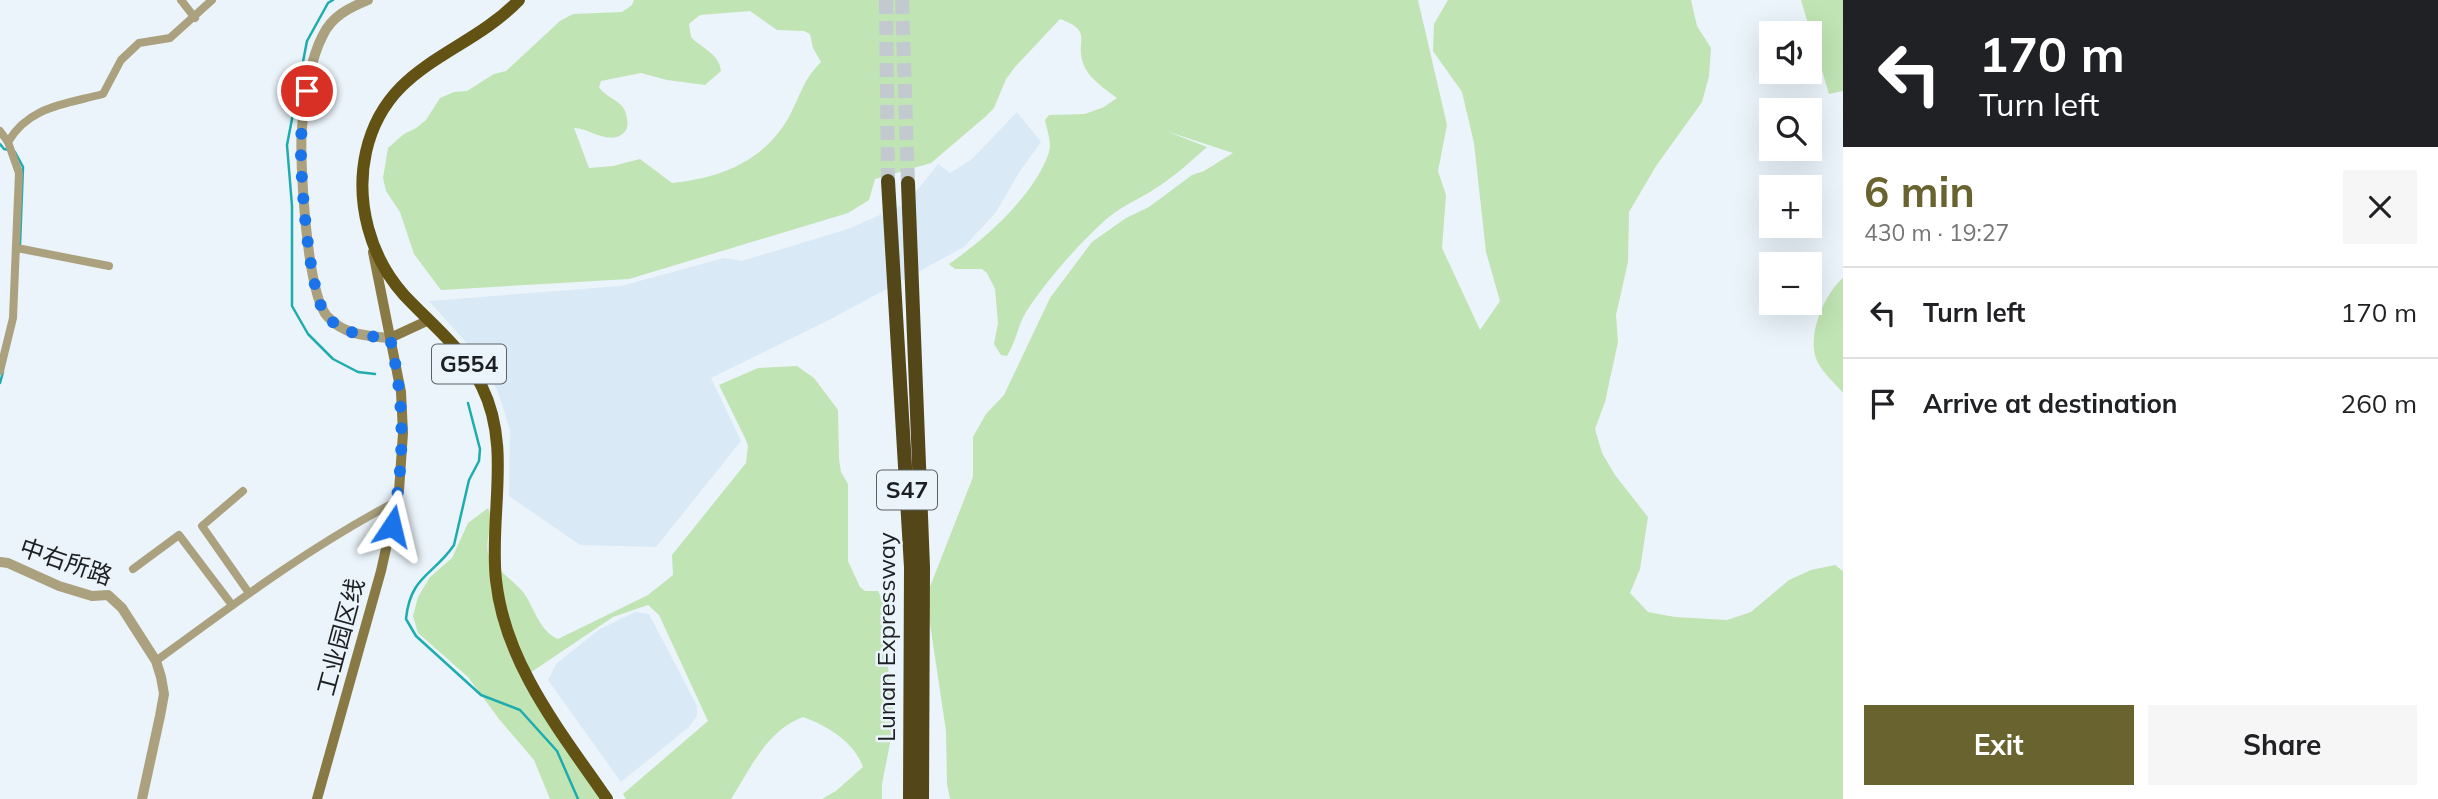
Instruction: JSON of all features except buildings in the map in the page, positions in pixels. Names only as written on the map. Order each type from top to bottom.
[{"type":"highway","name":"G554","points":[[519,0],[496,20],[422,68],[386,105],[373,131],[365,161],[363,192],[370,235],[389,276],[453,344],[483,389],[491,411],[498,455],[496,584],[512,642],[539,699],[607,799]]},
{"type":"highway","name":"Lunan Expressway","points":[[888,181],[912,567],[910,799]]},
{"type":"highway","name":"Lunan Expressway","points":[[908,183],[923,567],[922,799]]},
{"type":"main road","name":"工业园区线","points":[[317,799],[384,557],[397,501],[401,464],[403,410],[400,380],[370,235]]},
{"type":"main road","points":[[390,338],[429,320]]},
{"type":"street","points":[[180,0],[195,18]]},
{"type":"street","points":[[11,148],[18,126],[47,108],[103,94],[121,60],[139,43],[170,38],[212,0]]},
{"type":"street","points":[[368,0],[336,17],[320,40],[305,104],[301,136],[302,164],[313,279],[319,305],[332,321],[350,332],[390,338]]},
{"type":"street","points":[[0,131],[11,148],[19,173],[19,248],[13,318],[0,371]]},
{"type":"street","points":[[19,248],[109,266]]},
{"type":"street","points":[[243,491],[202,526],[249,593]]},
{"type":"street","points":[[156,661],[249,593],[348,526],[397,501]]},
{"type":"street","points":[[133,569],[179,535],[232,605]]},
{"type":"street","name":"中右所路","points":[[0,562],[59,586],[92,596],[108,595],[122,608],[156,661],[164,694],[142,799]]},
{"type":"shaded area","points":[[1017,112],[1041,142],[996,212],[964,247],[831,319],[711,378],[741,441],[656,547],[580,545],[509,496],[510,430],[497,389],[472,349],[429,301],[621,286],[724,258],[742,261],[848,229],[907,203],[938,164],[950,173],[972,159]]},
{"type":"shaded area","points":[[635,612],[649,614],[697,706],[697,716],[689,727],[621,782],[548,680],[556,664],[600,629]]},
{"type":"green space","points":[[634,0],[1418,0],[1447,125],[1438,171],[1446,195],[1442,248],[1480,330],[1500,301],[1486,252],[1474,143],[1462,92],[1433,51],[1434,24],[1448,0],[1691,0],[1697,26],[1711,48],[1709,76],[1702,102],[1656,166],[1629,212],[1628,262],[1616,315],[1618,342],[1605,402],[1595,429],[1602,453],[1615,475],[1648,517],[1640,569],[1630,593],[1648,612],[1675,617],[1727,620],[1751,612],[1789,580],[1811,570],[1835,565],[1843,571],[1843,799],[950,799],[947,784],[946,731],[926,597],[973,477],[973,437],[986,414],[1004,395],[1050,298],[1092,242],[1126,218],[1149,207],[1192,175],[1204,171],[1233,153],[1166,131],[1207,147],[1181,170],[1116,212],[1093,231],[1062,264],[1034,300],[1023,317],[1007,356],[1001,355],[994,344],[998,323],[995,289],[987,273],[982,269],[955,269],[949,264],[993,229],[1033,184],[1050,148],[1045,120],[1049,115],[1085,114],[1104,107],[1117,98],[1089,74],[1081,55],[1080,32],[1060,19],[1015,67],[1006,79],[994,108],[985,117],[931,163],[875,179],[869,200],[848,213],[629,279],[441,290],[414,254],[400,212],[386,191],[383,178],[388,148],[426,120],[440,98],[454,92],[467,91],[494,74],[506,71],[560,21],[573,14],[622,12],[632,5]],"holes":[[[750,11],[777,30],[804,31],[810,34],[813,48],[821,62],[806,82],[779,132],[754,156],[724,172],[672,183],[640,159],[613,166],[589,168],[574,128],[614,138],[621,135],[627,125],[624,109],[599,87],[601,81],[641,73],[705,85],[721,71],[714,55],[691,37],[689,24],[700,15]]]},
{"type":"green space","points":[[1801,0],[1843,0],[1843,91],[1829,94],[1822,70],[1822,21],[1807,21]]},
{"type":"green space","points":[[1843,278],[1843,393],[1818,363],[1814,341],[1818,317],[1822,315],[1823,305]]},
{"type":"green space","points":[[797,366],[814,378],[838,410],[839,459],[841,472],[848,484],[848,561],[860,587],[865,591],[878,591],[887,610],[886,652],[893,706],[892,733],[882,784],[882,799],[822,799],[836,791],[863,767],[853,750],[839,736],[803,717],[790,723],[769,741],[731,799],[626,799],[623,794],[708,721],[659,615],[648,605],[613,617],[524,677],[603,799],[550,799],[534,760],[468,677],[418,633],[413,616],[418,597],[430,577],[452,558],[468,523],[488,508],[491,520],[487,544],[489,556],[523,592],[546,630],[558,639],[648,595],[673,575],[672,555],[746,463],[746,440],[719,385],[758,368]]},
{"type":"waterway","points":[[333,0],[328,3],[307,41],[287,145],[292,206],[292,306],[308,334],[333,359],[358,372],[375,374]]},
{"type":"waterway","points":[[0,144],[9,150]]},
{"type":"waterway","points":[[15,152],[23,167],[20,245]]},
{"type":"waterway","points":[[0,383],[3,372]]},
{"type":"waterway","points":[[468,403],[480,449],[479,461],[469,480],[454,545],[412,594],[406,619],[416,636],[481,695],[520,710],[557,751],[578,799]]},
{"type":"tunnel","points":[[886,0],[888,181]]},
{"type":"tunnel","points":[[902,0],[908,183]]},
{"type":"route","points":[[307,91],[301,146],[317,300],[327,317],[341,328],[359,335],[390,338],[398,369],[403,433],[392,526]]}]
